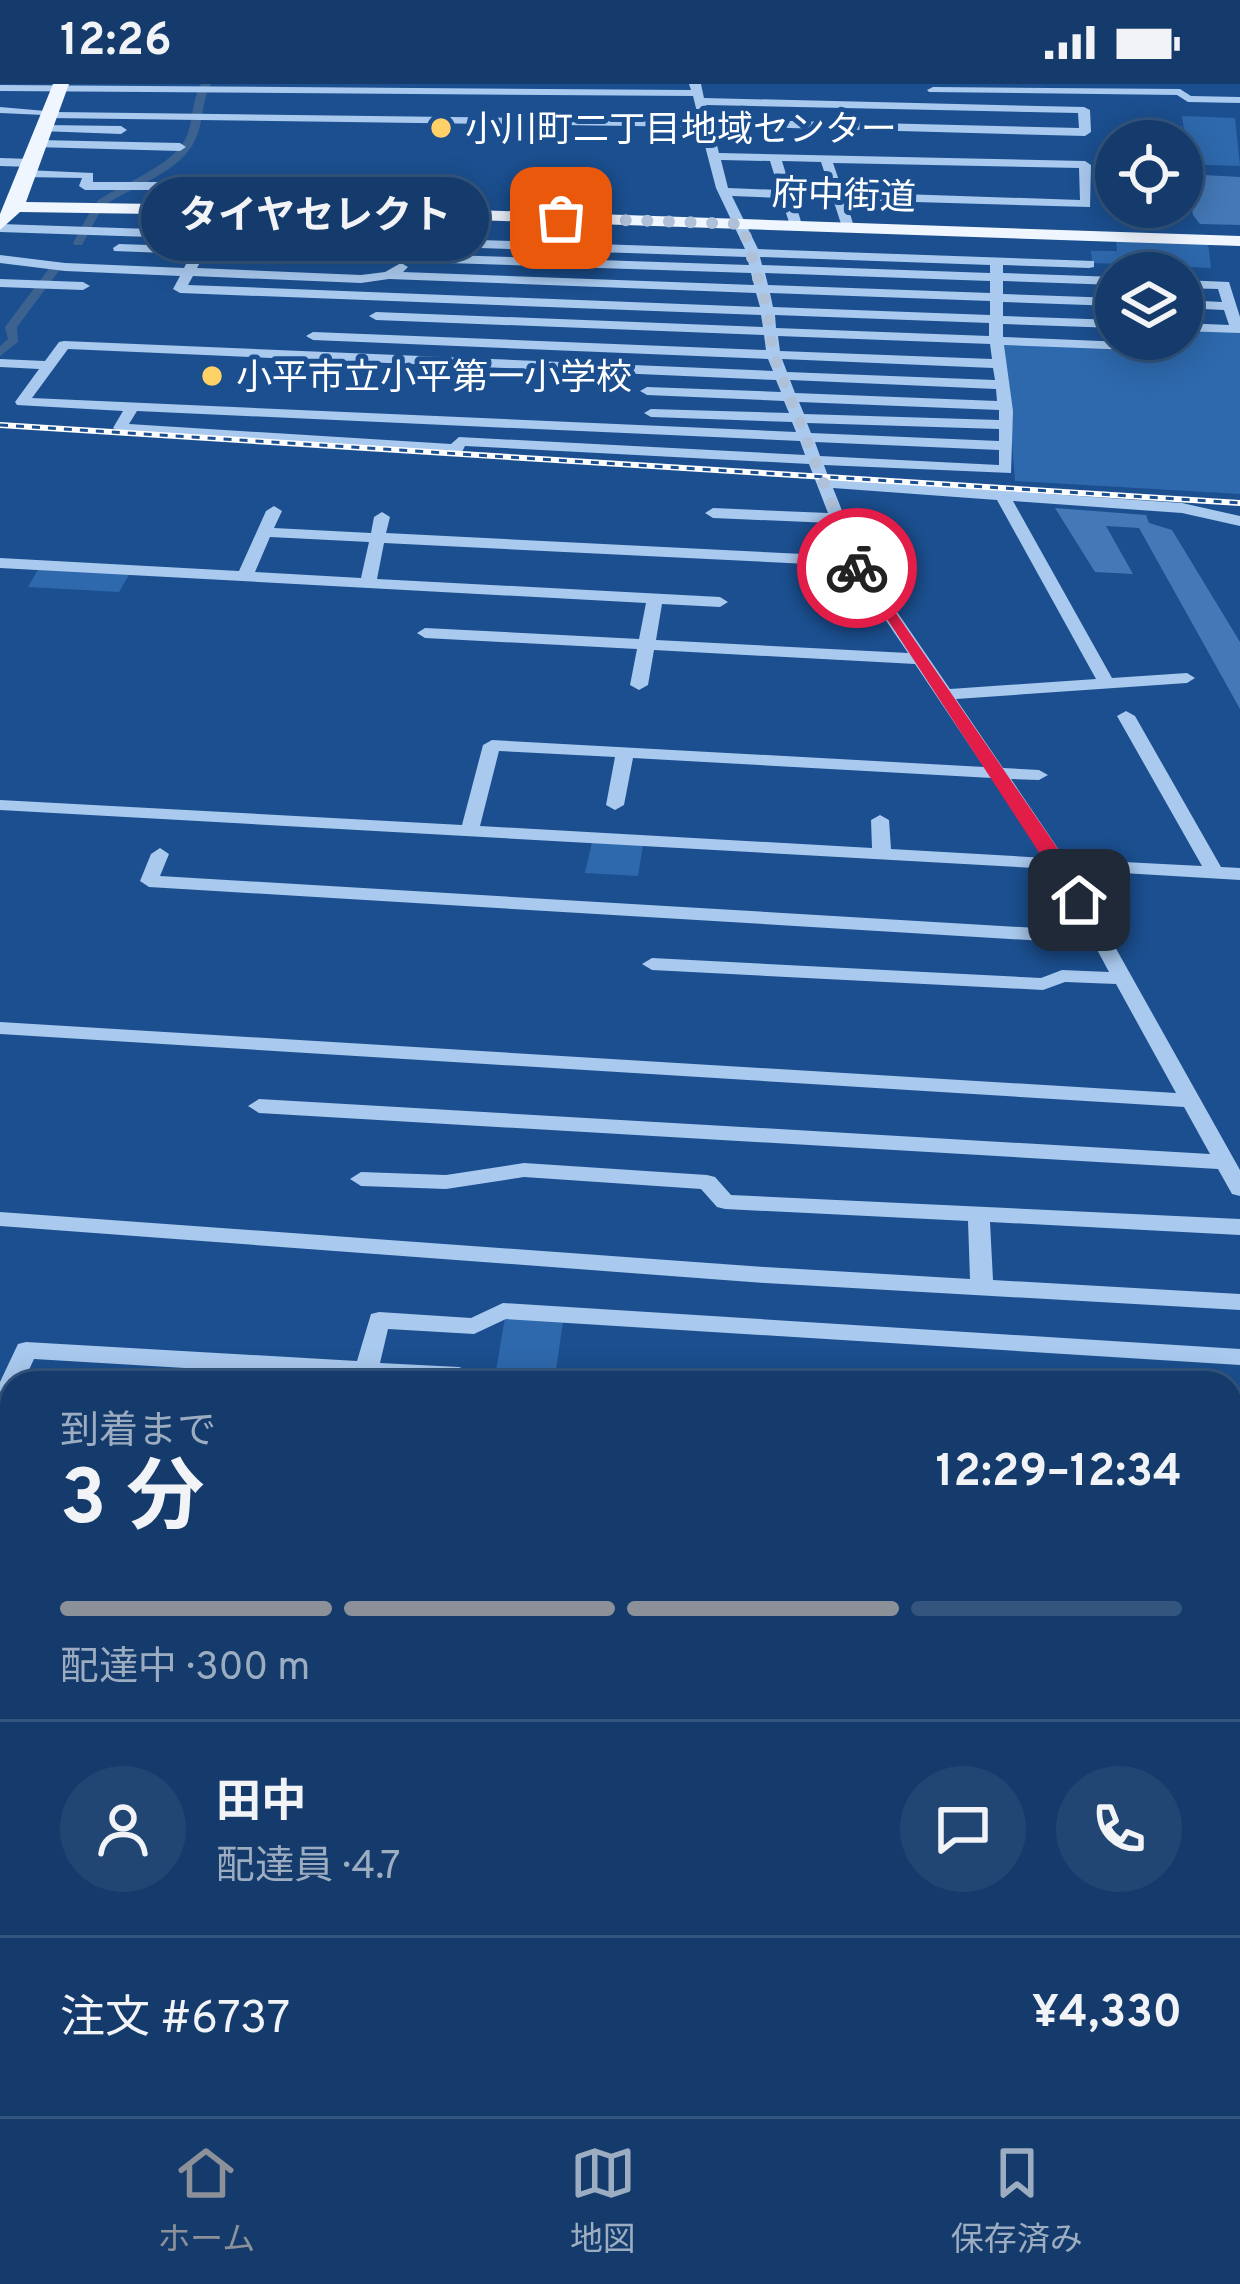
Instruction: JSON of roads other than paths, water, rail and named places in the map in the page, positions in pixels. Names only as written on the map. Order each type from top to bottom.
[{"type":"main road","points":[[0,227],[15,207],[61,86]]},
{"type":"main road","name":"府中街道","points":[[15,207],[796,225],[1240,241]]},
{"type":"street","points":[[0,88],[340,86],[696,93],[832,103],[946,116],[1062,131],[1084,125],[946,116],[830,125],[193,116],[46,125]]},
{"type":"street","points":[[946,116],[931,87],[1084,87],[1240,100]]},
{"type":"street","points":[[696,93],[724,192],[754,258],[773,354],[854,561],[1058,862],[1240,1189]]},
{"type":"street","points":[[830,125],[832,103]]},
{"type":"street","points":[[0,110],[46,125],[180,147]]},
{"type":"street","points":[[0,123],[121,130]]},
{"type":"street","points":[[1062,131],[1062,164]]},
{"type":"street","points":[[714,156],[1084,165],[1085,204],[724,192]]},
{"type":"street","points":[[775,158],[796,225]]},
{"type":"street","points":[[826,158],[848,227]]},
{"type":"street","points":[[879,160],[890,198]]},
{"type":"street","points":[[930,161],[939,199]]},
{"type":"street","points":[[0,162],[83,174],[89,176],[85,186],[340,187]]},
{"type":"street","points":[[0,227],[997,268],[1095,279]]},
{"type":"street","points":[[119,248],[516,260],[754,258]]},
{"type":"street","points":[[199,251],[180,289],[1095,324]]},
{"type":"street","points":[[389,274],[417,258]]},
{"type":"street","points":[[0,259],[362,279],[389,274],[1095,301]]},
{"type":"street","points":[[506,298],[516,260]]},
{"type":"street","points":[[997,268],[1090,264]]},
{"type":"street","points":[[459,442],[1006,470],[1005,406],[996,340],[997,268]]},
{"type":"street","points":[[422,296],[430,276]]},
{"type":"street","points":[[0,284],[83,286]]},
{"type":"street","points":[[1203,285],[1223,285],[1237,330],[1203,328]]},
{"type":"street","points":[[458,341],[466,298]]},
{"type":"street","points":[[1203,305],[1227,306]]},
{"type":"street","points":[[376,316],[1095,344]]},
{"type":"street","points":[[314,336],[1001,364]]},
{"type":"street","points":[[1003,385],[64,345],[22,402],[1003,446]]},
{"type":"street","points":[[0,363],[49,365]]},
{"type":"street","points":[[647,392],[1005,406]]},
{"type":"street","points":[[132,407],[120,428],[457,449],[465,423]]},
{"type":"street","points":[[651,413],[1003,425]]},
{"type":"street","points":[[821,483],[1164,507],[1171,522],[1239,520]]},
{"type":"street","points":[[739,522],[741,496]]},
{"type":"street","points":[[1003,496],[1106,680]]},
{"type":"street","points":[[245,576],[274,511]]},
{"type":"street","points":[[713,513],[739,522],[834,518]]},
{"type":"street","points":[[368,582],[382,517]]},
{"type":"street","points":[[265,532],[854,561]]},
{"type":"street","points":[[0,563],[720,602]]},
{"type":"street","points":[[639,685],[655,598]]},
{"type":"street","points":[[425,633],[919,659]]},
{"type":"street","points":[[943,695],[1106,680],[1187,678]]},
{"type":"street","points":[[1126,716],[1215,873]]},
{"type":"street","points":[[470,831],[492,745],[1039,775]]},
{"type":"street","points":[[614,806],[626,751]]},
{"type":"street","points":[[0,805],[1240,874]]},
{"type":"street","points":[[880,820],[882,853]]},
{"type":"street","points":[[160,854],[149,881],[1100,938]]},
{"type":"street","points":[[652,964],[1043,984],[1062,976],[1121,978]]},
{"type":"street","points":[[0,1028],[1190,1101]]},
{"type":"street","points":[[259,1106],[1224,1162]]},
{"type":"street","points":[[361,1179],[446,1182],[524,1170],[707,1182],[725,1202],[1240,1227]]},
{"type":"street","points":[[980,1216],[982,1287]]},
{"type":"street","points":[[0,1219],[1240,1302]]},
{"type":"street","points":[[364,1371],[379,1320],[475,1326],[503,1311],[1240,1358]]},
{"type":"street","points":[[11,1371],[26,1350],[287,1371]]},
{"type":"waterway","points":[[101,203],[187,146],[206,84]]},
{"type":"waterway","points":[[78,243],[96,210]]},
{"type":"waterway","points":[[0,352],[14,340],[11,327],[55,268]]},
{"type":"railway","points":[[0,425],[1240,503]]},
{"type":"place","name":"小川町二丁目地域センター","points":[[441,128]]},
{"type":"place","name":"タイヤセレクト","points":[[561,218]]},
{"type":"place","name":"小平市立小平第一小学校","points":[[212,376]]}]
